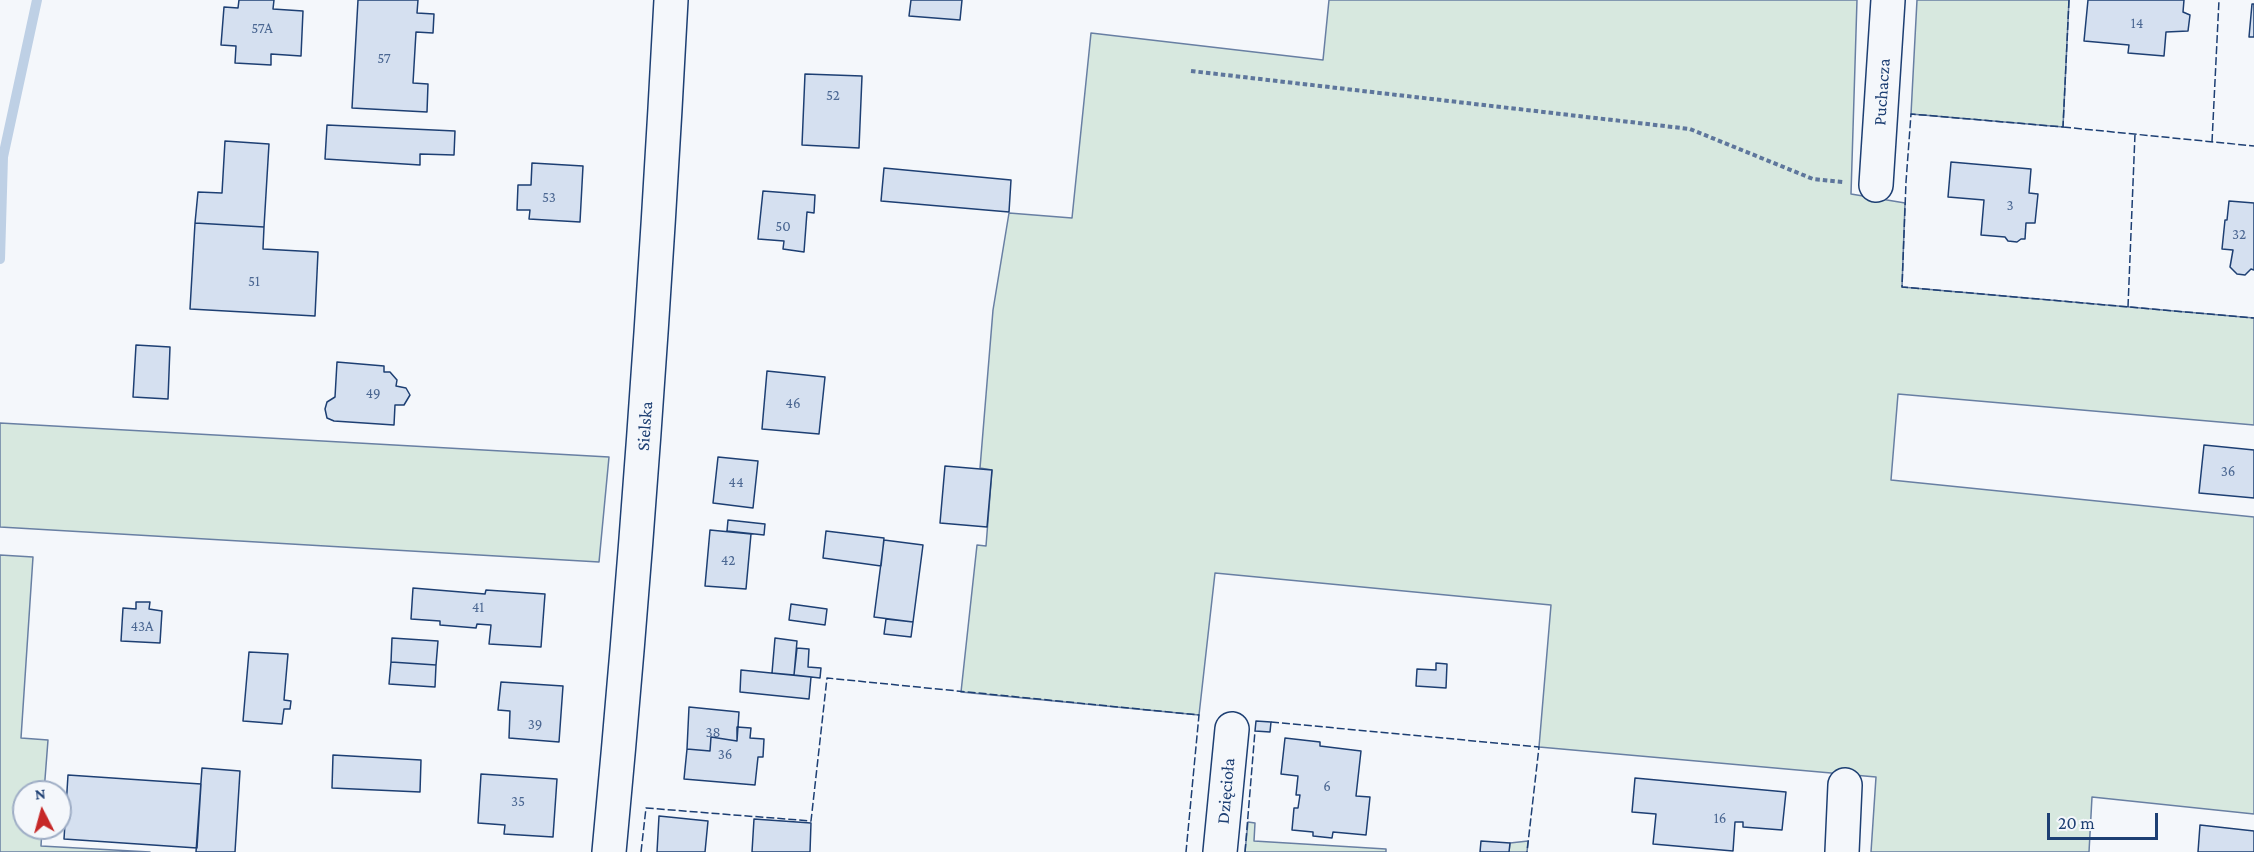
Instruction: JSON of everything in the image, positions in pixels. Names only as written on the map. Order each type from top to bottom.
[{"type":"street","name":"Sielska","points":[[609,852],[657,263],[671,0]]},
{"type":"street","name":"Puchacza","points":[[1876,185],[1888,0]]},
{"type":"street","name":"Dzięcioła","points":[[1220,852],[1232,729]]},
{"type":"street","points":[[1842,852],[1845,785]]},
{"type":"path","points":[[1191,71],[1690,129],[1813,180],[1876,185]]},
{"type":"shaded area","points":[[1329,0],[1857,0],[1851,194],[1905,203],[1902,287],[2254,318],[2254,425],[1898,394],[1891,480],[2254,517],[2254,814],[2092,797],[2089,852],[1871,852],[1876,777],[1539,747],[1551,605],[1215,573],[1199,715],[961,692],[977,545],[986,546],[992,470],[980,468],[993,310],[1009,213],[1072,218],[1091,33],[1323,60]]},
{"type":"shaded area","points":[[1917,0],[2069,0],[2063,127],[1911,114]]},
{"type":"shaded area","points":[[0,423],[609,457],[599,562],[0,527]]},
{"type":"shaded area","points":[[0,555],[33,557],[21,738],[48,740],[45,780],[12,780],[12,840],[41,840],[41,846],[150,852],[0,852]]},
{"type":"shaded area","points":[[1248,822],[1255,823],[1254,841],[1386,849],[1386,852],[1245,852]]},
{"type":"shaded area","points":[[1528,841],[1527,852],[1509,852],[1510,843]]},
{"type":"building","points":[[239,0],[274,0],[273,9],[303,11],[301,56],[271,54],[271,65],[235,63],[236,46],[221,45],[224,7],[238,8]]},
{"type":"building","points":[[358,0],[418,0],[417,13],[434,14],[433,33],[416,32],[413,83],[428,84],[427,112],[352,108]]},
{"type":"building","points":[[911,0],[962,0],[960,20],[909,16]]},
{"type":"building","points":[[2088,0],[2184,0],[2183,12],[2190,15],[2188,31],[2166,32],[2164,56],[2128,53],[2129,45],[2084,41]]},
{"type":"building","points":[[2252,4],[2254,4],[2254,37],[2249,37]]},
{"type":"building","points":[[805,74],[862,76],[859,148],[802,145]]},
{"type":"building","points":[[327,125],[455,131],[454,155],[420,154],[420,165],[325,159]]},
{"type":"building","points":[[225,141],[269,144],[264,227],[195,223],[198,192],[222,193]]},
{"type":"building","points":[[1951,162],[2031,169],[2029,193],[2038,194],[2035,223],[2026,223],[2025,239],[2017,242],[2008,241],[2005,237],[1981,235],[1984,200],[1948,197]]},
{"type":"building","points":[[532,163],[583,166],[580,222],[529,219],[530,210],[517,210],[518,185],[531,185]]},
{"type":"building","points":[[884,168],[1011,180],[1009,212],[881,201]]},
{"type":"building","points":[[763,191],[815,195],[814,213],[807,212],[804,252],[783,249],[784,241],[758,239]]},
{"type":"building","points":[[2229,201],[2254,203],[2254,270],[2251,269],[2245,275],[2237,274],[2230,267],[2233,250],[2222,249]]},
{"type":"building","points":[[195,223],[264,227],[263,249],[318,252],[315,316],[190,309]]},
{"type":"building","points":[[136,345],[170,347],[168,399],[133,397]]},
{"type":"building","points":[[337,362],[384,366],[384,372],[390,372],[397,380],[396,386],[406,388],[410,395],[404,405],[395,405],[394,425],[334,421],[327,418],[325,409],[327,402],[335,397]]},
{"type":"building","points":[[767,371],[825,377],[819,434],[762,429]]},
{"type":"building","points":[[2204,445],[2254,450],[2254,498],[2199,493]]},
{"type":"building","points":[[718,457],[758,461],[753,508],[713,503]]},
{"type":"building","points":[[945,466],[992,470],[987,527],[940,523]]},
{"type":"building","points":[[728,520],[765,524],[764,535],[727,531]]},
{"type":"building","points":[[710,530],[751,534],[746,589],[705,586]]},
{"type":"building","points":[[826,531],[884,538],[881,566],[823,558]]},
{"type":"building","points":[[884,540],[923,545],[913,622],[874,617]]},
{"type":"building","points":[[413,588],[485,594],[486,590],[545,594],[541,647],[489,644],[491,625],[477,624],[476,628],[440,625],[440,621],[411,619]]},
{"type":"building","points":[[136,602],[150,602],[149,609],[162,611],[160,643],[121,641],[123,608],[136,609]]},
{"type":"building","points":[[791,604],[827,609],[825,625],[789,620]]},
{"type":"building","points":[[886,619],[913,622],[911,637],[884,634]]},
{"type":"building","points":[[392,638],[438,641],[436,665],[391,662]]},
{"type":"building","points":[[775,638],[797,641],[794,675],[772,673]]},
{"type":"building","points":[[797,648],[809,649],[808,667],[821,668],[820,678],[794,675]]},
{"type":"building","points":[[249,652],[288,654],[284,700],[291,701],[290,709],[284,709],[282,724],[243,721]]},
{"type":"building","points":[[391,662],[436,665],[435,687],[389,684]]},
{"type":"building","points":[[1436,663],[1447,664],[1446,688],[1416,686],[1417,669],[1436,670]]},
{"type":"building","points":[[741,670],[811,677],[809,699],[740,692]]},
{"type":"building","points":[[501,682],[563,686],[559,742],[509,738],[510,711],[498,710]]},
{"type":"building","points":[[689,707],[739,712],[737,741],[711,737],[710,751],[687,749]]},
{"type":"building","points":[[1256,721],[1271,722],[1270,732],[1255,731]]},
{"type":"building","points":[[737,727],[751,728],[750,738],[764,739],[763,757],[758,757],[755,785],[684,779],[687,749],[710,751],[711,737],[737,741]]},
{"type":"building","points":[[1285,738],[1320,742],[1320,746],[1361,751],[1356,796],[1370,797],[1366,835],[1333,832],[1332,838],[1313,836],[1313,832],[1292,830],[1294,808],[1298,808],[1300,795],[1296,795],[1298,776],[1281,774]]},
{"type":"building","points":[[333,755],[421,760],[420,792],[332,788]]},
{"type":"building","points":[[202,768],[240,771],[235,852],[196,852]]},
{"type":"building","points":[[481,774],[557,779],[553,837],[504,834],[505,825],[478,823]]},
{"type":"building","points":[[68,775],[201,784],[197,848],[72,840],[72,780],[68,780]]},
{"type":"building","points":[[1635,778],[1786,792],[1782,830],[1743,827],[1743,822],[1735,822],[1733,851],[1653,844],[1656,814],[1632,812]]},
{"type":"building","points":[[659,816],[708,821],[705,852],[657,852]]},
{"type":"building","points":[[754,819],[811,823],[810,852],[752,852]]},
{"type":"building","points":[[2200,825],[2254,831],[2254,852],[2198,852]]},
{"type":"building","points":[[1481,841],[1510,843],[1509,852],[1480,852]]},
{"type":"waterway","points":[[0,259],[3,157],[37,0]]},
{"type":"fence","points":[[2069,0],[2063,127],[1911,114],[1902,287],[2254,318]]},
{"type":"fence","points":[[2212,142],[2219,0]]},
{"type":"fence","points":[[2063,127],[2254,146]]},
{"type":"fence","points":[[2128,307],[2135,134]]},
{"type":"fence","points":[[641,852],[646,808],[811,821],[827,678],[1199,715],[1186,852]]},
{"type":"fence","points":[[1271,722],[1539,747],[1527,852]]},
{"type":"fence","points":[[1245,852],[1255,731]]}]
